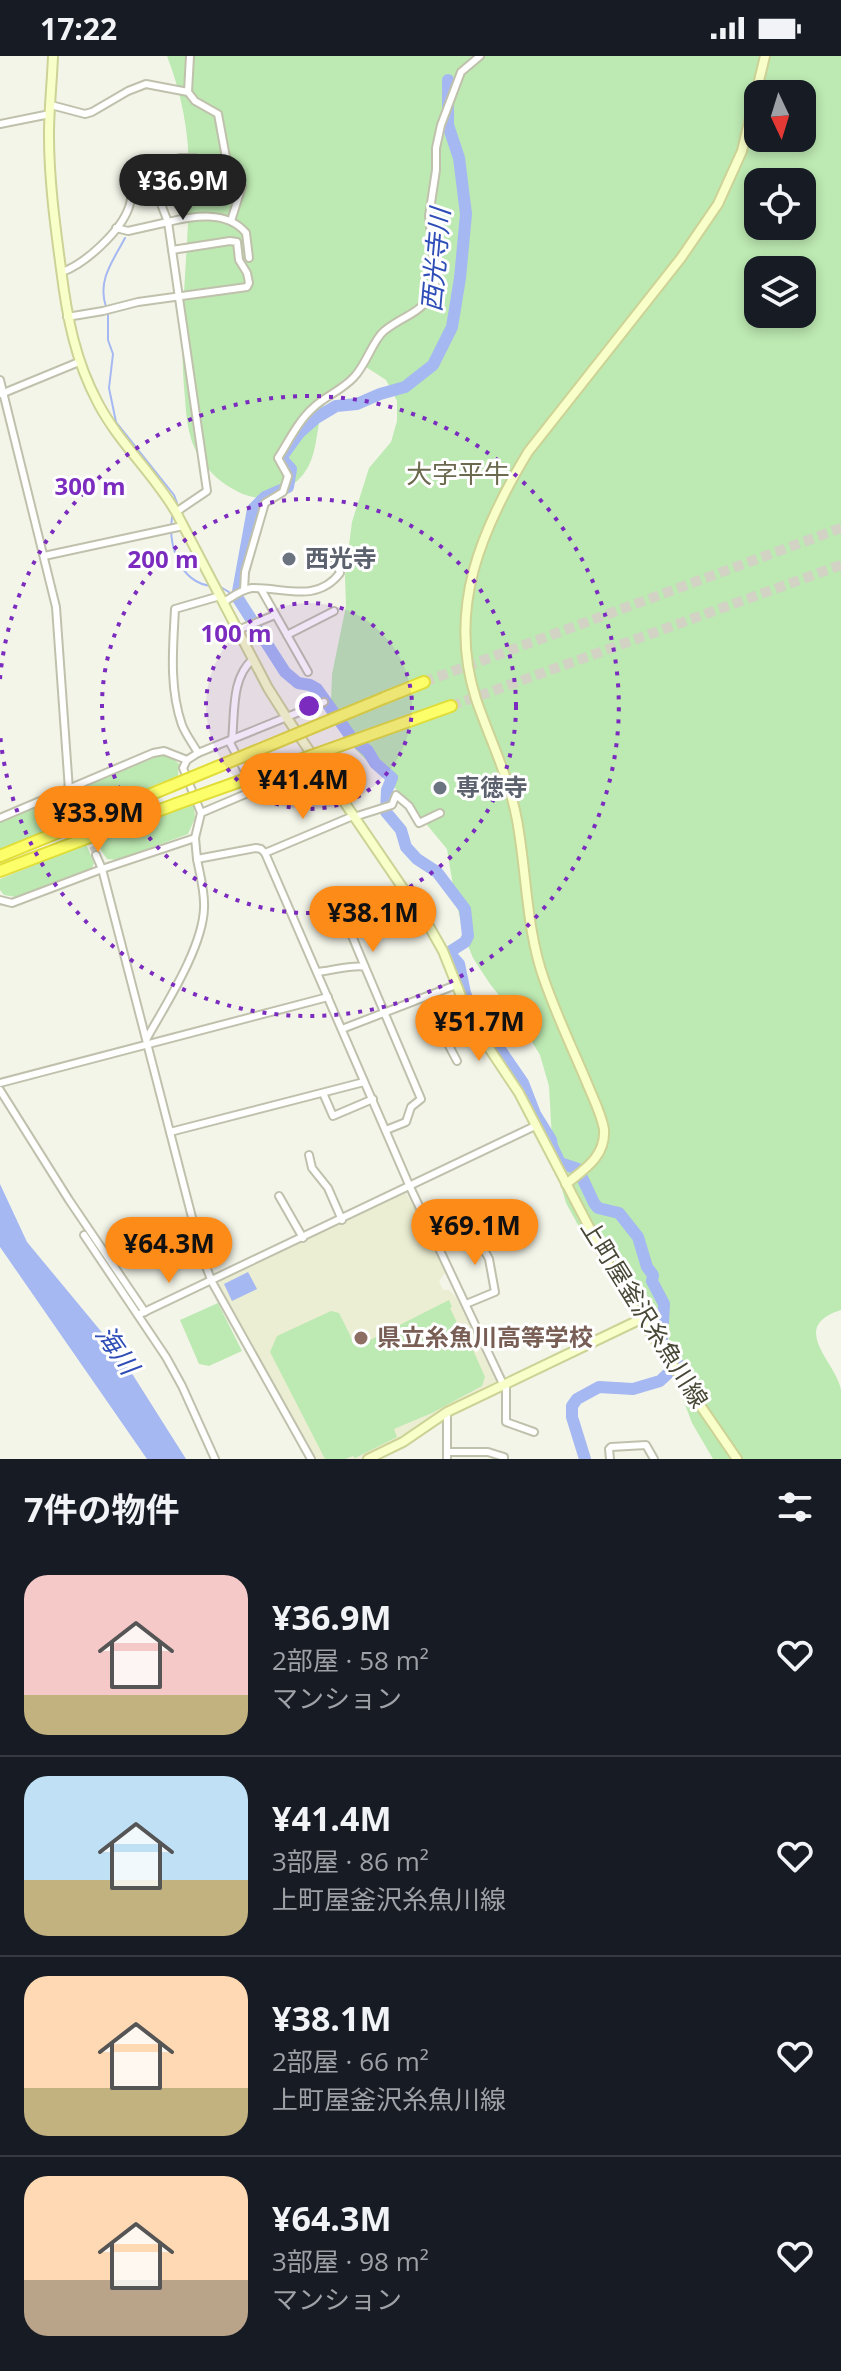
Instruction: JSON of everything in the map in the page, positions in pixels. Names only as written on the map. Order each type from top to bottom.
[{"type":"highway","points":[[0,856],[424,682]]},
{"type":"highway","points":[[1,871],[176,804],[451,706]]},
{"type":"main road","name":"上町屋釜沢糸魚川線","points":[[53,56],[50,174],[67,317],[79,362],[105,417],[160,485],[287,718],[430,928],[443,951],[471,1021],[519,1093],[600,1249],[641,1319],[737,1459]]},
{"type":"main road","points":[[566,1184],[597,1157],[604,1143],[604,1129],[537,958],[512,799],[477,701],[466,660],[464,626],[467,598],[483,541],[528,452],[681,258],[718,204],[742,151],[765,56]]},
{"type":"main road","points":[[368,1459],[403,1442],[447,1412],[641,1319]]},
{"type":"street","points":[[190,56],[188,92],[195,101],[218,114],[227,163],[237,173],[242,186],[231,221]]},
{"type":"street","points":[[244,590],[245,572],[265,503],[283,492],[288,476],[278,458],[286,443],[313,408],[355,377],[380,336],[426,304],[433,290],[436,281],[429,216],[436,148],[441,125],[461,72],[480,56]]},
{"type":"street","points":[[0,124],[50,110],[85,114],[146,84],[188,92]]},
{"type":"street","points":[[137,172],[180,158],[195,158],[205,164],[227,163]]},
{"type":"street","points":[[137,172],[156,191],[168,222],[207,491],[176,512]]},
{"type":"street","points":[[62,272],[80,264],[116,228],[129,208],[137,172]]},
{"type":"street","points":[[116,228],[128,231],[198,215],[231,221],[246,233],[249,258]]},
{"type":"street","points":[[67,317],[138,302],[247,287],[249,283],[239,260],[237,242],[172,250]]},
{"type":"street","points":[[2,393],[79,362]]},
{"type":"street","points":[[0,380],[56,607],[69,790],[75,805]]},
{"type":"street","points":[[44,556],[183,526]]},
{"type":"street","points":[[198,753],[183,727],[177,704],[173,663],[175,609],[222,599],[250,588],[297,592],[331,584],[340,573],[335,559]]},
{"type":"street","points":[[261,589],[308,672]]},
{"type":"street","points":[[287,635],[334,611]]},
{"type":"street","points":[[238,630],[275,615]]},
{"type":"street","points":[[253,659],[237,684],[231,740],[255,790]]},
{"type":"street","points":[[147,1041],[189,961],[203,918],[204,895],[195,838],[201,813],[183,768],[187,760],[324,702]]},
{"type":"street","points":[[0,818],[164,751],[187,760]]},
{"type":"street","points":[[201,813],[255,790],[321,769]]},
{"type":"street","points":[[265,853],[353,816],[392,805],[396,795],[409,806],[419,823],[440,813]]},
{"type":"street","points":[[0,900],[12,903],[195,838]]},
{"type":"street","points":[[197,859],[256,848],[265,853],[410,1187],[504,1384],[506,1422],[534,1432]]},
{"type":"street","points":[[96,855],[202,1256],[212,1282],[311,1459]]},
{"type":"street","points":[[350,931],[421,1099],[411,1107],[406,1122],[386,1130]]},
{"type":"street","points":[[317,972],[359,965],[365,967]]},
{"type":"street","points":[[342,1029],[456,985]]},
{"type":"street","points":[[430,996],[457,1061]]},
{"type":"street","points":[[0,1083],[147,1041],[328,997]]},
{"type":"street","points":[[170,1132],[364,1082]]},
{"type":"street","points":[[0,1090],[142,1314],[182,1386],[215,1459]]},
{"type":"street","points":[[323,1093],[333,1116],[373,1099]]},
{"type":"street","points":[[142,1314],[535,1126]]},
{"type":"street","points":[[309,1155],[312,1168],[328,1188],[342,1220]]},
{"type":"street","points":[[279,1196],[303,1238]]},
{"type":"street","points":[[466,1304],[495,1292],[489,1259],[477,1230]]},
{"type":"street","points":[[84,1235],[142,1314]]},
{"type":"street","points":[[447,1412],[448,1455],[488,1452],[504,1459]]},
{"type":"street","points":[[610,1459],[611,1447],[646,1445],[654,1459]]},
{"type":"shaded area","name":"県立糸魚川高等学校","points":[[405,1192],[446,1272],[439,1281],[443,1290],[449,1290],[456,1297],[496,1381],[493,1387],[360,1459],[314,1459],[221,1294],[218,1281]]},
{"type":"green space","points":[[167,56],[841,56],[841,1310],[825,1317],[818,1326],[816,1336],[841,1390],[841,1459],[713,1459],[692,1423],[678,1386],[663,1318],[636,1280],[578,1225],[566,1203],[553,1158],[549,1086],[540,1055],[473,958],[455,898],[447,849],[403,796],[355,749],[338,725],[331,700],[332,674],[346,606],[345,576],[352,522],[369,468],[391,442],[397,421],[397,401],[386,380],[366,367],[336,386],[326,400],[311,460],[304,473],[292,485],[273,496],[253,497],[233,489],[212,473],[196,451],[188,425],[183,370],[189,158],[181,99]]},
{"type":"green space","points":[[163,754],[179,764],[178,776],[85,813],[77,796],[80,789]]},
{"type":"green space","points":[[60,797],[67,799],[75,817],[0,850],[0,822]]},
{"type":"green space","points":[[190,804],[194,806],[195,818],[188,834],[118,860],[107,859],[94,840]]},
{"type":"green space","points":[[86,844],[94,863],[92,868],[16,897],[4,895],[0,890],[0,879]]},
{"type":"green space","points":[[449,1300],[450,1308],[461,1331],[464,1330],[485,1377],[482,1386],[394,1429],[397,1437],[355,1458],[325,1459],[270,1352],[277,1336],[331,1311],[339,1313],[354,1343],[362,1344]]},
{"type":"green space","points":[[218,1303],[242,1351],[209,1366],[199,1364],[180,1320]]},
{"type":"water","points":[[0,1184],[27,1242],[119,1353],[186,1459],[147,1459],[0,1247]]},
{"type":"water","points":[[248,1272],[257,1289],[232,1301],[224,1284]]},
{"type":"waterway","name":"西光寺川","points":[[448,80],[448,125],[459,158],[466,214],[452,327],[433,365],[405,387],[357,404],[336,406],[299,433],[281,458],[291,469],[288,487],[265,497],[253,509],[237,597],[285,672],[298,683],[317,689],[351,737],[392,778],[387,790],[386,812],[401,830],[406,847],[417,859],[437,872],[465,909],[468,936],[450,954],[459,964],[465,993],[476,1021],[486,1036],[495,1042],[523,1083],[560,1163],[578,1169],[598,1208],[619,1213],[638,1237],[647,1267],[653,1275],[652,1281],[664,1304],[662,1341],[678,1364],[660,1381],[633,1389],[599,1387],[577,1399],[572,1406],[572,1417],[585,1459]]},
{"type":"waterway","points":[[106,307],[105,279],[125,238]]},
{"type":"waterway","points":[[108,313],[108,340],[113,354],[109,388],[116,422],[174,495],[176,507]]},
{"type":"waterway","points":[[173,513],[174,548],[183,569],[201,583],[212,586]]},
{"type":"waterway","points":[[219,586],[237,597]]},
{"type":"tunnel","points":[[424,682],[841,528]]},
{"type":"tunnel","points":[[451,706],[841,565]]},
{"type":"tunnel","points":[[75,805],[96,855]]},
{"type":"place","name":"西光寺","points":[[289,559]]},
{"type":"place","name":"専徳寺","points":[[440,788]]},
{"type":"place","name":"県立糸魚川高等学校","points":[[361,1338]]},
{"type":"district","name":"大字平牛","points":[[458,474]]},
{"type":"water label","name":"海川","points":[[117,1350]]}]
